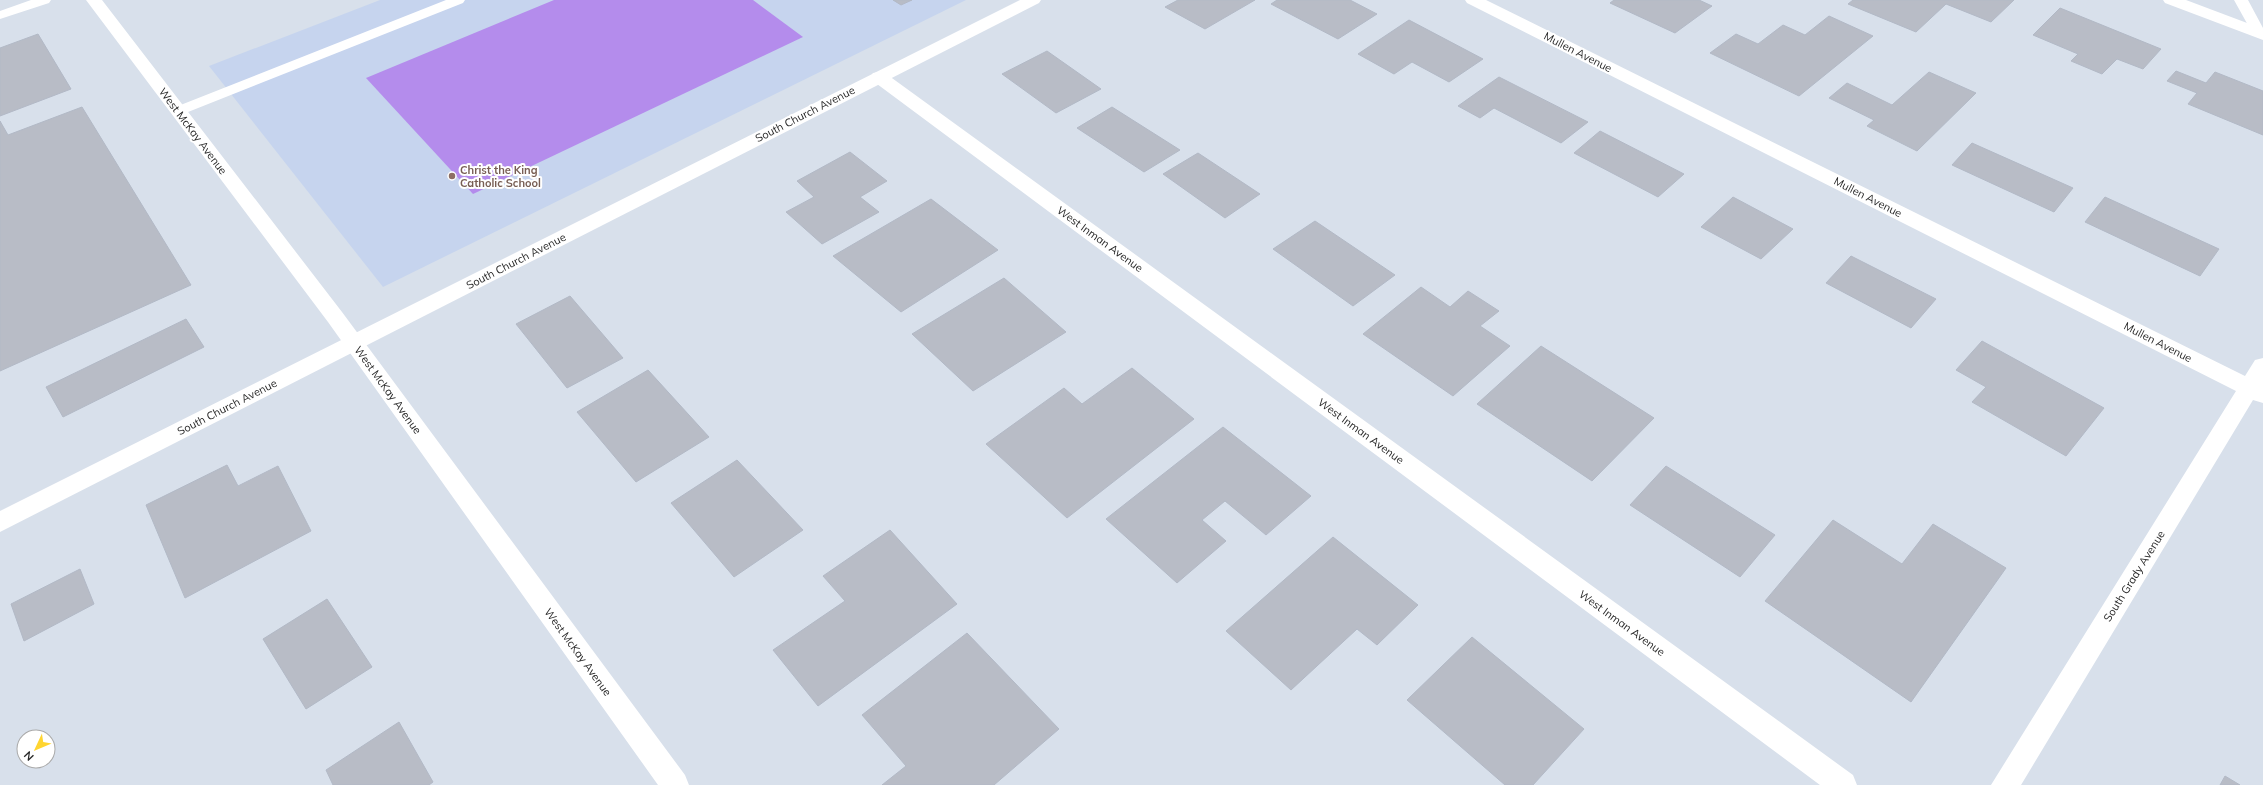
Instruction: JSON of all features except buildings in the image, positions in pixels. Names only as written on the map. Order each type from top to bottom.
[{"type":"street","name":"West McKay Avenue","points":[[94,0],[354,344],[675,785]]},
{"type":"street","name":"South Church Avenue","points":[[0,522],[1033,0]]},
{"type":"street","name":"Mullen Avenue","points":[[1473,0],[2257,391]]},
{"type":"street","points":[[2172,0],[2261,34]]},
{"type":"street","name":"West Inman Avenue","points":[[879,77],[1843,785]]},
{"type":"street","name":"South Grady Avenue","points":[[2005,785],[2257,391],[2263,366]]},
{"type":"lane","points":[[0,15],[44,0]]},
{"type":"lane","points":[[178,111],[458,0]]},
{"type":"lane","points":[[2241,0],[2261,34]]},
{"type":"shaded area","name":"Christ the King Catholic School","points":[[380,0],[966,0],[383,287],[209,66]]},
{"type":"shaded area","points":[[554,0],[753,0],[803,37],[473,194],[366,78]]},
{"type":"place","name":"Christ the King Catholic School","points":[[452,176]]}]
